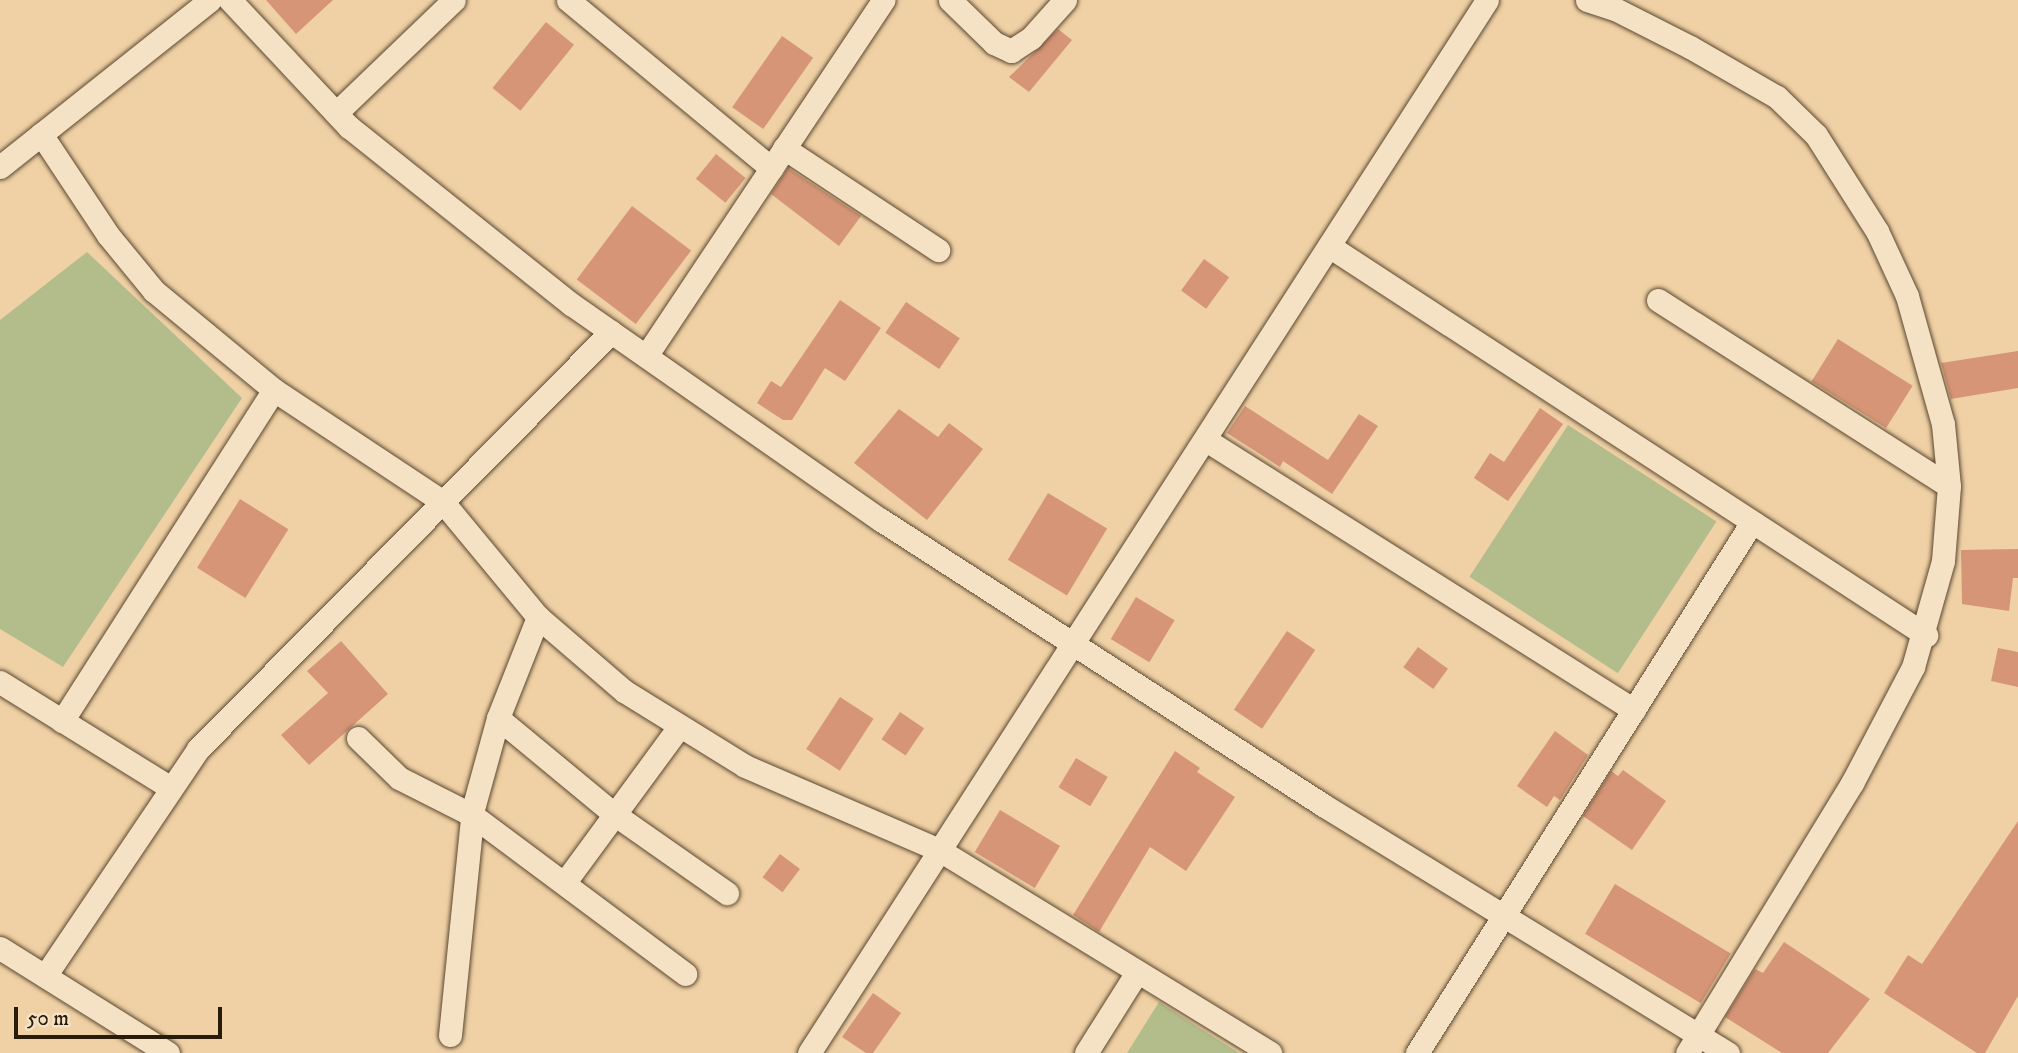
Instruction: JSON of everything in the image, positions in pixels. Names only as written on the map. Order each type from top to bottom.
[{"type":"street","points":[[0,167],[210,0]]},
{"type":"street","points":[[230,0],[336,114],[406,176],[611,332],[881,520],[1504,916],[1693,1044],[1728,1053]]},
{"type":"street","points":[[336,114],[454,0]]},
{"type":"street","points":[[568,0],[771,168]]},
{"type":"street","points":[[646,356],[883,0]]},
{"type":"street","points":[[950,0],[994,43],[1011,51],[1031,38],[1057,3]]},
{"type":"street","points":[[812,1052],[1488,0]]},
{"type":"street","points":[[1587,0],[1615,9],[1690,47],[1777,97],[1816,135],[1877,230],[1907,296],[1943,424],[1949,486],[1944,561],[1926,635],[1893,710],[1852,783],[1693,1044]]},
{"type":"street","points":[[41,134],[107,235],[154,291],[274,390],[442,500],[538,617],[586,662],[678,728],[745,766],[941,851],[1270,1053]]},
{"type":"street","points":[[784,148],[938,250]]},
{"type":"street","points":[[1329,246],[1926,635]]},
{"type":"street","points":[[1658,300],[1949,486]]},
{"type":"street","points":[[46,976],[171,788],[221,724],[611,332]]},
{"type":"street","points":[[62,721],[274,390]]},
{"type":"street","points":[[1206,440],[1634,710]]},
{"type":"street","points":[[1417,1053],[1752,522]]},
{"type":"street","points":[[450,1035],[472,815],[498,719],[538,617]]},
{"type":"street","points":[[0,682],[171,788]]},
{"type":"street","points":[[498,719],[614,814],[727,893]]},
{"type":"street","points":[[565,882],[678,728]]},
{"type":"street","points":[[358,738],[399,778],[472,815],[685,974]]},
{"type":"street","points":[[0,948],[168,1053]]},
{"type":"street","points":[[1086,1053],[1137,972]]},
{"type":"green space","points":[[87,252],[242,398],[63,667],[0,629],[0,320]]},
{"type":"green space","points":[[1568,425],[1716,521],[1618,673],[1469,577]]},
{"type":"green space","points":[[1159,1002],[1239,1053],[1127,1053]]},
{"type":"building","points":[[266,0],[333,0],[296,34]]},
{"type":"building","points":[[546,22],[574,45],[520,111],[493,88]]},
{"type":"building","points":[[1058,29],[1072,40],[1029,92],[1009,77]]},
{"type":"building","points":[[782,36],[813,58],[763,129],[732,107]]},
{"type":"building","points":[[716,154],[746,178],[725,203],[696,179]]},
{"type":"building","points":[[788,168],[861,216],[839,246],[771,194]]},
{"type":"building","points":[[632,206],[691,251],[636,324],[577,279]]},
{"type":"building","points":[[1204,259],[1229,277],[1206,309],[1181,291]]},
{"type":"building","points":[[840,300],[881,328],[845,381],[825,368],[792,420],[783,420],[757,403],[771,381],[781,387]]},
{"type":"building","points":[[906,302],[960,338],[939,369],[885,333]]},
{"type":"building","points":[[1838,339],[1913,386],[1886,428],[1812,381]]},
{"type":"building","points":[[2018,351],[2018,388],[1951,399],[1941,363]]},
{"type":"building","points":[[1245,406],[1328,460],[1359,414],[1378,426],[1332,494],[1283,461],[1280,467],[1227,433]]},
{"type":"building","points":[[1540,408],[1563,424],[1508,501],[1474,478],[1490,453],[1504,462]]},
{"type":"building","points":[[899,409],[938,437],[949,423],[983,449],[927,520],[854,463]]},
{"type":"building","points":[[1048,493],[1107,529],[1067,595],[1008,560]]},
{"type":"building","points":[[240,499],[288,529],[245,598],[197,568]]},
{"type":"building","points":[[2018,549],[2018,578],[2013,578],[2009,611],[1962,604],[1961,550]]},
{"type":"building","points":[[1136,597],[1175,620],[1149,662],[1111,639]]},
{"type":"building","points":[[1287,631],[1315,650],[1262,729],[1234,710]]},
{"type":"building","points":[[341,641],[388,694],[309,765],[281,735],[328,693],[307,671]]},
{"type":"building","points":[[1418,647],[1448,669],[1433,689],[1403,667]]},
{"type":"building","points":[[1998,648],[2018,652],[2018,687],[1991,681]]},
{"type":"building","points":[[840,697],[874,719],[840,771],[806,749]]},
{"type":"building","points":[[900,712],[924,728],[906,756],[882,739]]},
{"type":"building","points":[[1555,731],[1588,755],[1560,800],[1554,796],[1547,807],[1517,786]]},
{"type":"building","points":[[1175,751],[1200,768],[1197,772],[1235,797],[1186,871],[1150,847],[1099,932],[1073,915]]},
{"type":"building","points":[[1076,758],[1108,777],[1090,806],[1058,787]]},
{"type":"building","points":[[1623,770],[1666,801],[1632,850],[1583,816],[1611,771],[1618,776]]},
{"type":"building","points":[[1000,810],[1060,846],[1035,888],[975,852]]},
{"type":"building","points":[[2018,821],[2018,996],[1985,1053],[1977,1053],[1884,993],[1908,955],[1922,964]]},
{"type":"building","points":[[780,854],[800,869],[783,892],[763,877]]},
{"type":"building","points":[[1615,884],[1731,954],[1701,1003],[1585,934]]},
{"type":"building","points":[[1784,942],[1870,999],[1828,1053],[1782,1053],[1725,1017],[1755,969],[1763,973]]},
{"type":"building","points":[[873,993],[901,1013],[873,1053],[866,1053],[842,1037]]}]
